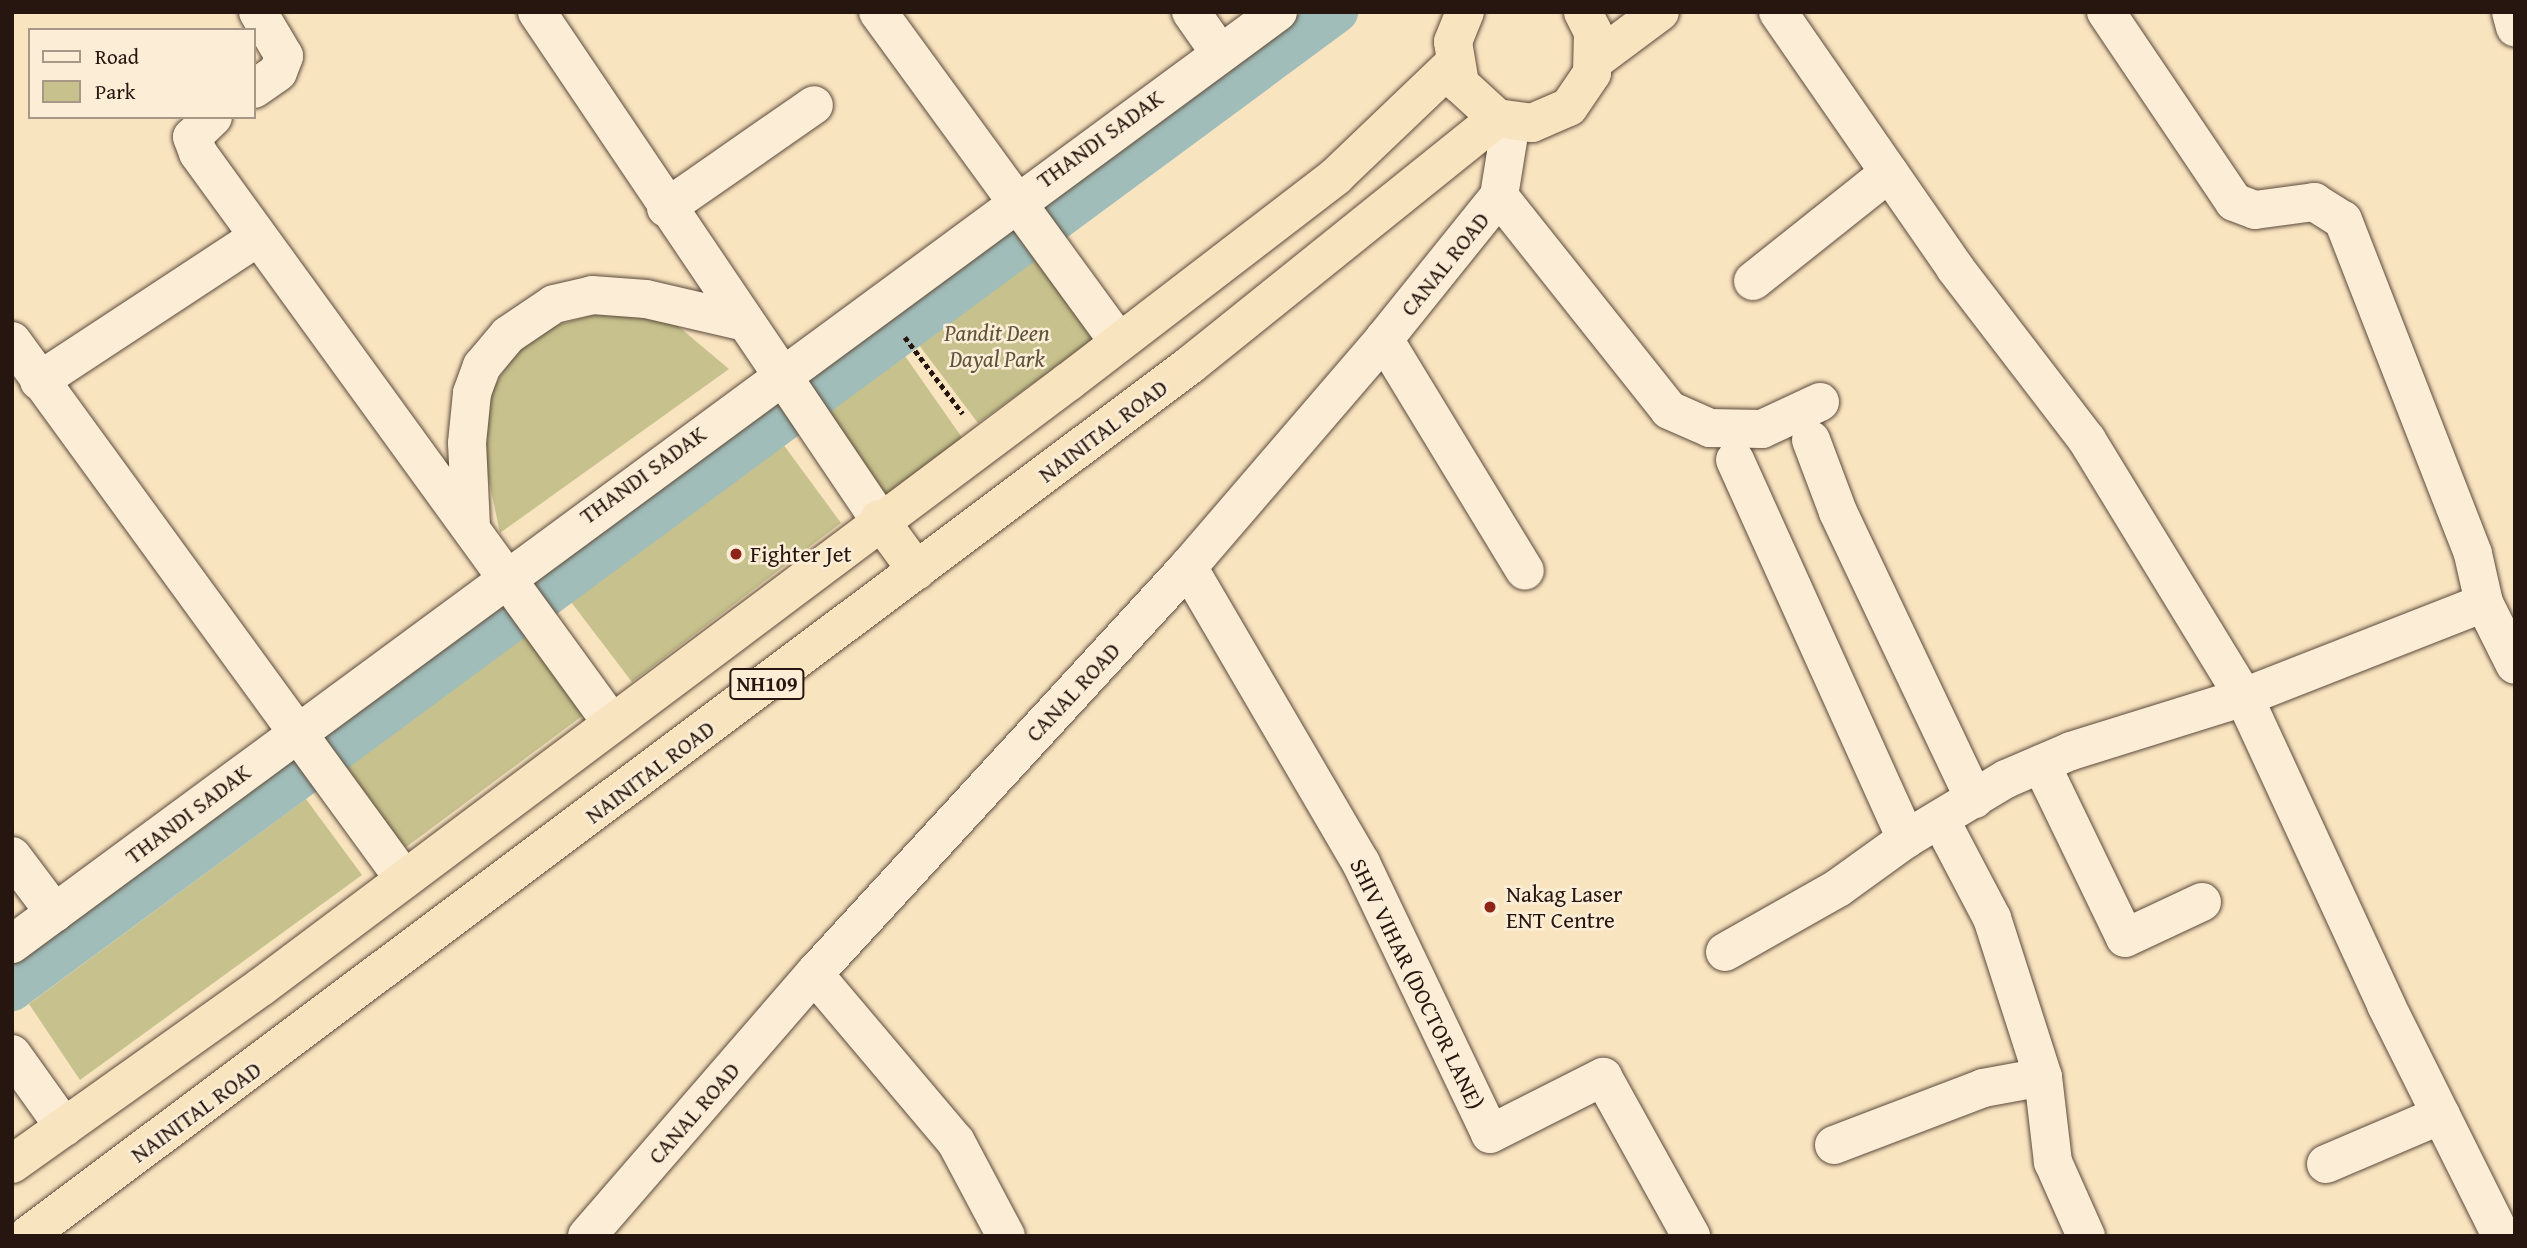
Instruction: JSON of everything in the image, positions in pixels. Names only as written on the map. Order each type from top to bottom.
[{"type":"highway","points":[[1465,12],[1453,42],[1453,64],[1473,102],[1504,120],[1542,120],[1569,107],[1583,92],[1594,61],[1593,32],[1583,12]]},
{"type":"highway","points":[[1594,61],[1660,12]]},
{"type":"highway","name":"NH109","points":[[12,1164],[404,879],[879,519],[1119,343],[1336,176],[1453,64]]},
{"type":"highway","name":"NAINITAL ROAD","points":[[27,1236],[917,571],[1189,365],[1504,120]]},
{"type":"highway","points":[[879,519],[917,571]]},
{"type":"street","points":[[256,88],[278,72],[284,56],[258,12]]},
{"type":"street","points":[[537,12],[666,208],[879,519]]},
{"type":"street","points":[[878,12],[1035,223],[1119,343]]},
{"type":"street","points":[[1191,12],[1219,52]]},
{"type":"street","name":"THANDI SADAK","points":[[12,944],[55,913],[310,753],[509,584],[796,397],[1035,223],[1219,52],[1278,12]]},
{"type":"street","points":[[1778,12],[1889,173],[2087,440],[2244,697],[2501,1236]]},
{"type":"street","points":[[2106,12],[2234,202],[2255,209],[2315,202],[2343,220],[2473,554],[2484,603],[2515,665]]},
{"type":"street","points":[[2511,12],[2515,27]]},
{"type":"street","points":[[666,208],[814,105]]},
{"type":"street","points":[[211,119],[192,137],[198,153],[257,238],[471,527],[509,584],[611,722]]},
{"type":"street","name":"CANAL ROAD","points":[[605,1229],[814,974],[1188,567],[1384,339],[1499,196],[1504,120]]},
{"type":"street","points":[[1753,281],[1889,173]]},
{"type":"street","points":[[1499,196],[1669,410],[1710,428],[1762,429],[1820,402]]},
{"type":"street","points":[[39,380],[257,238]]},
{"type":"street","points":[[471,527],[467,443],[472,393],[482,366],[508,335],[554,304],[592,295],[646,299],[744,322]]},
{"type":"street","points":[[1384,339],[1525,572]]},
{"type":"street","points":[[12,341],[404,879]]},
{"type":"street","points":[[1811,440],[1838,512],[1974,799]]},
{"type":"street","points":[[1735,460],[1906,839]]},
{"type":"street","name":"SHIV VIHAR (DOCTOR LANE)","points":[[1188,567],[1361,863],[1490,1134],[1603,1076],[1691,1236]]},
{"type":"street","points":[[1724,952],[1838,888],[1906,839],[2041,764],[2244,697],[2484,603]]},
{"type":"street","points":[[2041,764],[2124,938],[2202,902]]},
{"type":"street","points":[[1941,821],[1992,918],[2043,1077],[2053,1161],[2086,1236]]},
{"type":"street","points":[[12,856],[55,913]]},
{"type":"street","points":[[814,974],[956,1142],[1006,1236]]},
{"type":"street","points":[[12,1054],[64,1127]]},
{"type":"street","points":[[1834,1144],[1983,1088],[2043,1077]]},
{"type":"street","points":[[2326,1164],[2441,1115]]},
{"type":"path","points":[[902,333],[985,442]]},
{"type":"green space","name":"Pandit Deen Dayal Park","points":[[1037,254],[1098,336],[978,423],[916,341]]},
{"type":"green space","points":[[615,309],[673,322],[729,369],[500,533],[484,457],[492,390],[515,353],[557,325]]},
{"type":"green space","points":[[905,356],[963,439],[880,500],[823,414]]},
{"type":"green space","points":[[780,440],[841,523],[632,682],[568,598]]},
{"type":"green space","points":[[529,632],[589,711],[405,848],[347,768]]},
{"type":"green space","points":[[306,799],[362,875],[80,1080],[29,1004]]},
{"type":"waterway","points":[[12,990],[1337,12]]},
{"type":"place","name":"Fighter Jet","points":[[736,554]]},
{"type":"place","name":"Nakag Laser ENT Centre","points":[[1490,907]]}]
